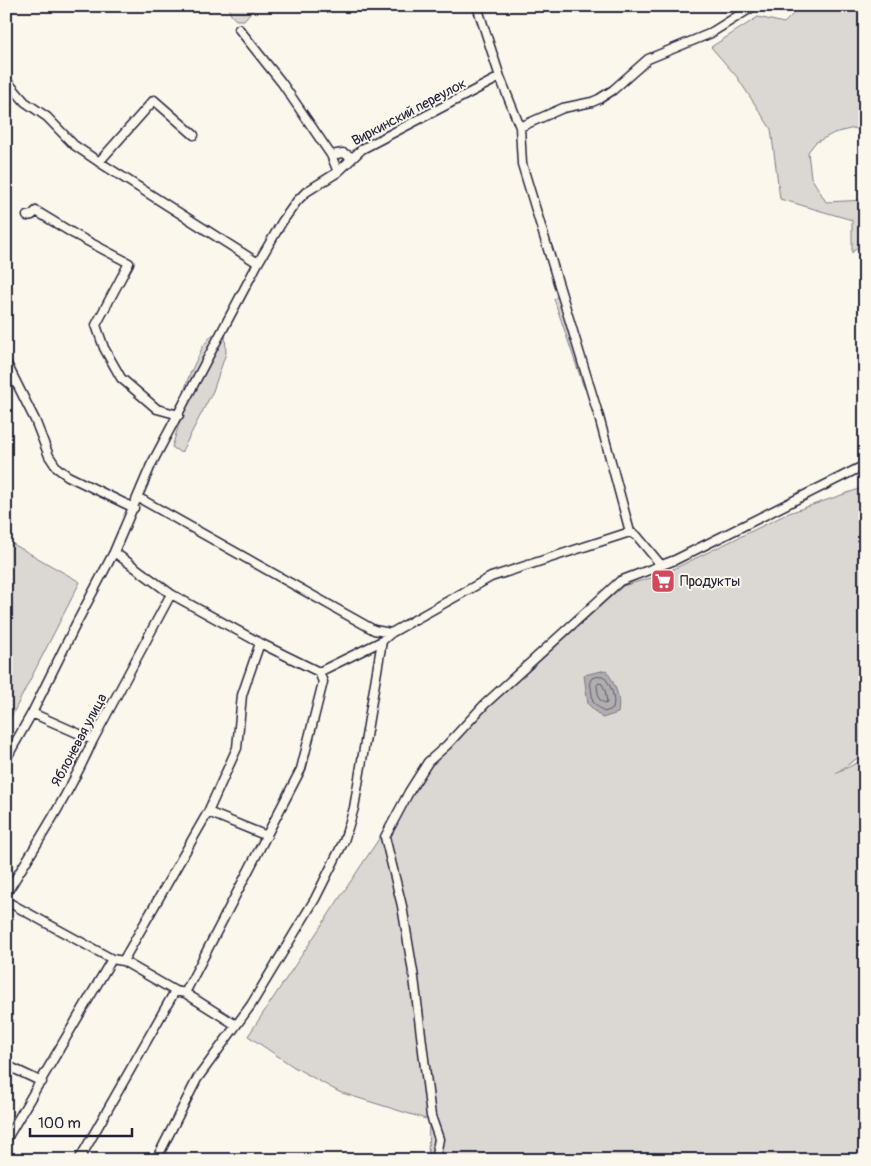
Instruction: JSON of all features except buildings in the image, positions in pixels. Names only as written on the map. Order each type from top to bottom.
[{"type":"street","points":[[477,6],[500,77],[520,127],[522,164],[599,416],[630,532],[637,536],[661,566]]},
{"type":"street","points":[[520,127],[563,108],[598,99],[613,90],[648,59],[703,37],[728,24],[754,6]]},
{"type":"street","points":[[239,29],[282,83],[331,155],[338,172]]},
{"type":"street","name":"Виркинский переулок","points":[[6,759],[32,713],[114,552],[152,465],[258,263],[282,222],[297,201],[306,192],[338,172],[362,149],[380,138],[500,77]]},
{"type":"street","points":[[6,80],[25,102],[47,117],[74,145],[258,263]]},
{"type":"street","points":[[99,162],[154,100],[194,135]]},
{"type":"street","points":[[331,155],[343,153],[352,157]]},
{"type":"street","points":[[27,216],[32,215],[36,211],[74,234],[129,263],[96,325],[104,348],[121,378],[157,409],[179,415]]},
{"type":"street","points":[[6,362],[35,420],[49,456],[57,468],[68,476],[134,508]]},
{"type":"street","points":[[435,1160],[440,1139],[431,1116],[408,942],[402,906],[385,837],[409,792],[428,762],[447,745],[485,704],[620,581],[675,560],[865,465]]},
{"type":"street","points":[[139,498],[374,630],[391,633]]},
{"type":"street","points":[[319,672],[382,641],[391,633],[491,577],[630,532]]},
{"type":"street","points":[[114,552],[171,594],[260,643],[319,672],[323,682],[301,769],[185,993]]},
{"type":"street","name":"Яблоневая улица","points":[[6,894],[35,848],[84,761],[93,740],[171,594]]},
{"type":"street","points":[[156,1160],[197,1078],[251,1006],[315,899],[344,841],[354,808],[382,641]]},
{"type":"street","points":[[123,960],[208,812],[236,748],[242,695],[260,643]]},
{"type":"street","points":[[32,713],[93,740]]},
{"type":"street","points":[[208,812],[267,836]]},
{"type":"street","points":[[6,902],[112,959],[123,960],[175,991],[185,993],[236,1025]]},
{"type":"street","points":[[6,1140],[42,1082],[112,959]]},
{"type":"street","points":[[79,1160],[175,991]]},
{"type":"street","points":[[6,1065],[42,1082]]},
{"type":"shaded area","points":[[228,6],[256,6],[244,20],[236,20],[231,15]]},
{"type":"shaded area","points":[[801,6],[865,6],[865,133],[854,128],[834,133],[815,143],[808,152],[811,177],[826,202],[865,200],[865,239],[852,253],[852,220],[780,199],[771,129],[737,77],[711,47],[758,17],[784,23]]},
{"type":"shaded area","points":[[560,297],[589,387],[585,389],[554,299]]},
{"type":"shaded area","points":[[225,331],[226,353],[213,391],[181,453],[172,447],[184,408],[183,395],[189,376],[203,346],[212,335]]},
{"type":"shaded area","points":[[865,487],[865,753],[836,773],[865,759],[865,1160],[428,1160],[429,1120],[339,1092],[294,1067],[248,1036],[416,783],[439,752],[623,586],[661,575],[789,513]]},
{"type":"shaded area","points":[[6,540],[80,582],[6,727]]},
{"type":"water","points":[[606,670],[616,691],[619,707],[618,713],[602,718],[588,704],[584,675]]},
{"type":"place","name":"Продукты","points":[[663,581]]}]
